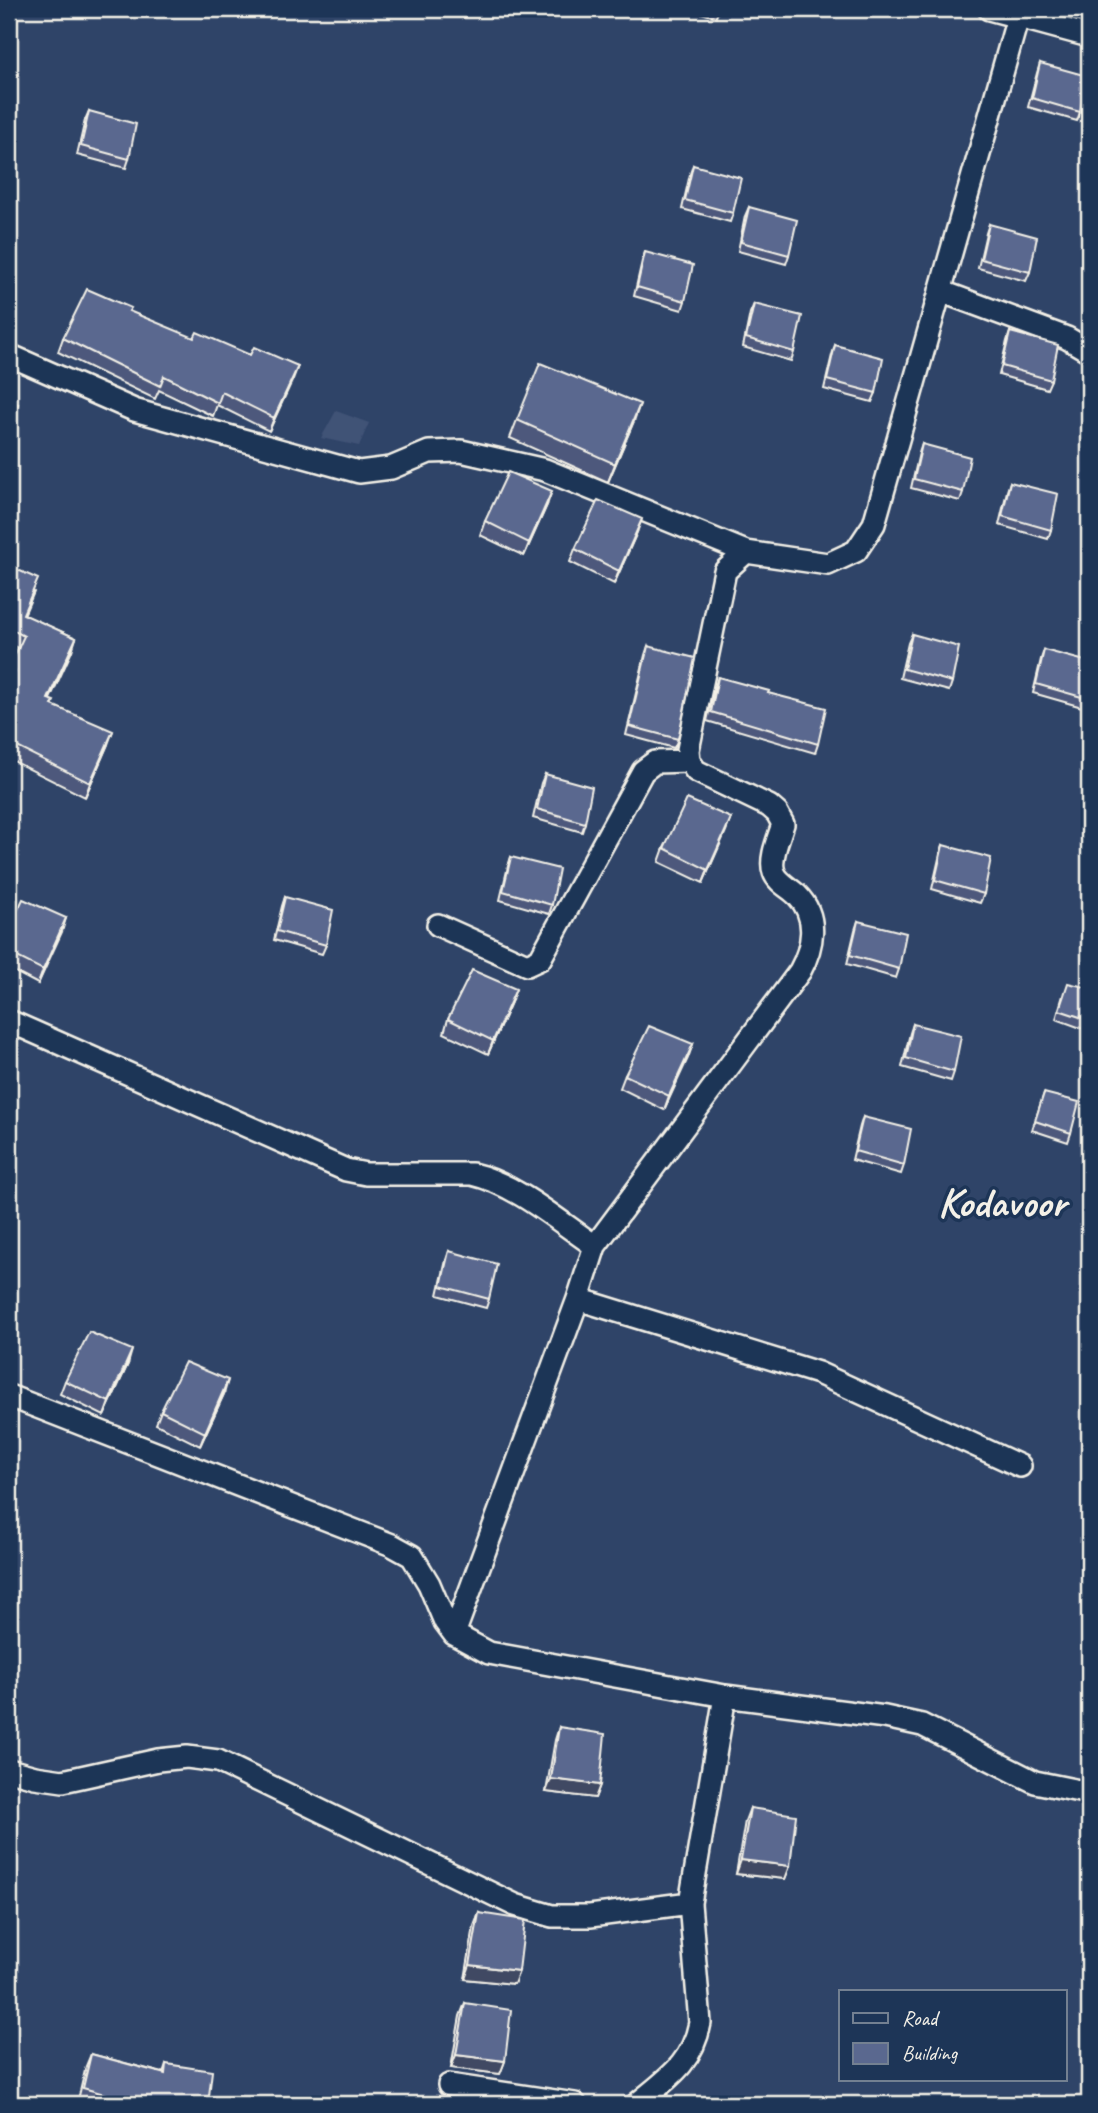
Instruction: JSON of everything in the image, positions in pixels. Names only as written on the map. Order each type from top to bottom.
[{"type":"street","points":[[989,9],[1089,36]]},
{"type":"street","points":[[9,355],[134,410],[359,472],[391,468],[429,452],[461,451],[545,470],[746,552],[828,564],[856,551],[874,524],[1018,16]]},
{"type":"street","points":[[940,291],[1067,338],[1089,351]]},
{"type":"street","points":[[454,1634],[578,1299],[595,1246],[800,971],[809,955],[811,918],[800,897],[776,877],[773,870],[783,824],[777,813],[769,806],[696,771],[688,750],[725,571],[746,552]]},
{"type":"street","points":[[438,925],[527,965],[540,959],[643,771],[655,762],[690,761]]},
{"type":"street","points":[[9,1021],[346,1170],[366,1174],[472,1174],[487,1178],[504,1185],[595,1246]]},
{"type":"street","points":[[578,1299],[818,1373],[1020,1466]]},
{"type":"street","points":[[9,1396],[402,1550],[412,1556],[424,1574],[445,1622],[454,1634],[489,1653],[724,1696],[885,1717],[922,1726],[1035,1782],[1089,1793]]},
{"type":"street","points":[[637,2104],[683,2065],[697,2040],[701,2023],[690,1903],[724,1696]]},
{"type":"street","points":[[9,1770],[63,1781],[158,1760],[187,1757],[218,1761],[515,1905],[552,1916],[590,1916],[690,1903]]},
{"type":"street","points":[[449,2085],[575,2104]]},
{"type":"shaded area","points":[[336,411],[369,423],[359,446],[321,438]]},
{"type":"building","points":[[1040,63],[1087,76],[1080,112],[1032,98]]},
{"type":"building","points":[[89,111],[136,124],[129,159],[81,146]]},
{"type":"building","points":[[693,165],[741,178],[733,213],[685,200]]},
{"type":"building","points":[[749,207],[797,220],[789,255],[741,242]]},
{"type":"building","points":[[989,224],[1037,237],[1030,272],[981,259]]},
{"type":"building","points":[[645,252],[693,265],[685,301],[637,287]]},
{"type":"building","points":[[87,289],[131,308],[129,311],[194,338],[197,332],[250,355],[254,347],[298,366],[274,418],[222,392],[218,403],[164,376],[160,386],[63,338]]},
{"type":"building","points":[[754,304],[802,316],[794,352],[746,338]]},
{"type":"building","points":[[1010,332],[1058,345],[1051,380],[1002,366]]},
{"type":"building","points":[[835,345],[883,358],[876,393],[827,380]]},
{"type":"building","points":[[540,363],[640,404],[615,464],[517,420]]},
{"type":"building","points":[[9,399],[18,404],[9,425]]},
{"type":"building","points":[[922,444],[970,457],[963,492],[914,479]]},
{"type":"building","points":[[508,472],[552,491],[529,543],[485,521]]},
{"type":"building","points":[[1010,482],[1058,494],[1051,530],[1002,516]]},
{"type":"building","points":[[598,500],[642,519],[619,571],[575,549]]},
{"type":"building","points":[[9,566],[38,579],[23,614],[76,638],[48,699],[54,701],[52,705],[113,731],[90,783],[9,743],[9,685],[15,671],[9,668],[24,636],[9,628]]},
{"type":"building","points":[[912,634],[959,647],[952,682],[904,669]]},
{"type":"building","points":[[648,646],[695,658],[678,739],[629,726]]},
{"type":"building","points":[[1044,650],[1089,662],[1085,698],[1036,684]]},
{"type":"building","points":[[718,677],[826,708],[818,744],[711,712]]},
{"type":"building","points":[[545,774],[592,787],[585,823],[537,809]]},
{"type":"building","points":[[687,799],[731,818],[708,870],[664,848]]},
{"type":"building","points":[[943,845],[991,858],[984,894],[935,880]]},
{"type":"building","points":[[511,857],[559,869],[552,905],[503,891]]},
{"type":"building","points":[[285,897],[333,910],[326,945],[277,931]]},
{"type":"building","points":[[23,899],[66,918],[43,970],[9,953],[9,928]]},
{"type":"building","points":[[858,921],[906,933],[899,969],[850,955]]},
{"type":"building","points":[[472,970],[516,989],[493,1041],[448,1019]]},
{"type":"building","points":[[1068,983],[1089,988],[1089,1020],[1059,1010]]},
{"type":"building","points":[[913,1024],[961,1036],[954,1072],[906,1058]]},
{"type":"building","points":[[649,1026],[693,1044],[669,1096],[625,1075]]},
{"type":"building","points":[[1044,1093],[1079,1102],[1071,1133],[1035,1121]]},
{"type":"building","points":[[863,1117],[911,1129],[904,1165],[855,1151]]},
{"type":"building","points":[[449,1251],[497,1264],[489,1299],[441,1286]]},
{"type":"building","points":[[89,1332],[132,1350],[109,1402],[65,1381]]},
{"type":"building","points":[[185,1362],[228,1380],[205,1433],[161,1411]]},
{"type":"building","points":[[559,1727],[605,1734],[600,1785],[551,1779]]},
{"type":"building","points":[[750,1808],[796,1815],[790,1866],[741,1860]]},
{"type":"building","points":[[479,1913],[525,1920],[519,1971],[470,1965]]},
{"type":"building","points":[[465,2003],[511,2010],[505,2061],[456,2055]]},
{"type":"building","points":[[91,2054],[165,2074],[166,2064],[212,2071],[208,2104],[140,2104],[83,2088]]},
{"type":"district","name":"Kodavoor","points":[[1002,1202]]}]
